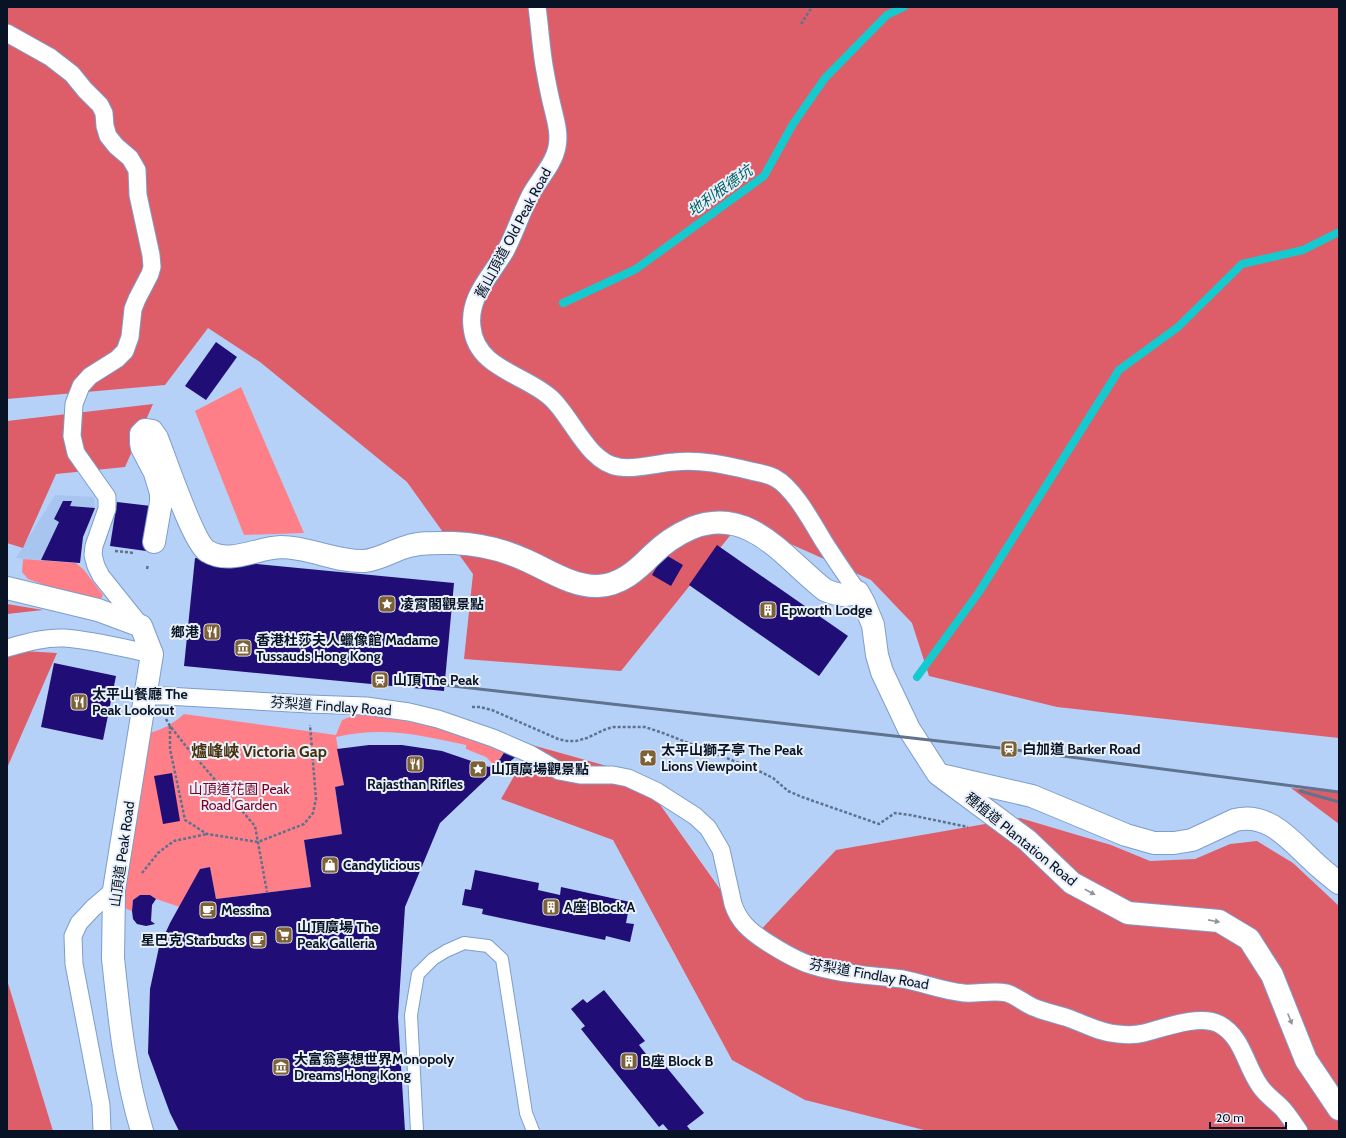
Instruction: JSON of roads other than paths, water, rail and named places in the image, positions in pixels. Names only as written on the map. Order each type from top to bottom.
[{"type":"street","name":"舊山頂道 Old Peak Road","points":[[537,7],[544,67],[558,133],[558,146],[554,156],[526,204],[504,253],[483,284],[477,296],[471,322],[473,335],[477,346],[488,359],[549,396],[563,411],[586,445],[600,458],[611,465],[623,468],[676,461],[690,461],[730,466],[766,474],[777,479],[785,485],[808,514],[858,592]]},
{"type":"street","points":[[7,33],[50,57],[72,74],[100,105],[104,113],[108,136],[116,146],[130,158],[137,170],[138,190],[152,267],[133,309],[129,341],[125,352],[117,359],[90,376],[81,386],[74,404],[72,436],[76,452],[107,497],[107,509],[94,546],[93,555],[96,566],[101,576],[141,626]]},
{"type":"street","points":[[154,542],[161,498],[155,473],[141,443],[141,434],[145,430],[152,432],[158,438],[199,543],[206,551],[222,556],[237,556],[265,548],[288,547],[303,549],[348,560],[364,561],[413,545],[467,544],[498,549],[522,558],[576,583],[598,586],[611,584],[627,577],[639,568],[656,551],[678,535],[703,524],[722,522],[740,525],[760,535],[825,590],[844,596],[858,592]]},
{"type":"street","points":[[7,588],[98,610],[141,626]]},
{"type":"street","name":"種植道 Plantation Road","points":[[858,592],[873,625],[877,655],[882,672],[909,729],[938,774],[1027,840],[1072,883],[1128,913],[1219,921],[1249,939],[1272,975],[1306,1060],[1339,1109]]},
{"type":"street","name":"山頂道 Peak Road","points":[[141,626],[152,654],[114,890],[113,958],[120,1024],[134,1103],[142,1131]]},
{"type":"street","points":[[7,648],[29,642],[63,638],[152,654]]},
{"type":"street","name":"芬梨道 Findlay Road","points":[[146,696],[366,706],[409,712],[438,719],[504,742],[530,754],[559,771],[580,775],[621,776],[635,780],[656,791],[695,816],[712,833],[721,850],[735,912],[741,922],[750,931],[793,957],[812,966],[920,982],[962,993],[993,991],[1009,994],[1040,1010],[1112,1034],[1128,1035],[1143,1033],[1168,1026],[1197,1021],[1217,1023],[1227,1029],[1235,1038],[1260,1086],[1268,1096],[1282,1108],[1299,1131]]},
{"type":"street","points":[[938,774],[1032,796],[1126,835],[1154,843],[1182,842],[1200,837],[1221,826],[1242,818],[1257,820],[1277,828],[1313,861],[1339,882]]},
{"type":"street","points":[[102,1131],[101,1106],[74,964],[73,936],[79,923],[93,908],[114,890]]},
{"type":"lane","points":[[417,1131],[411,1015],[418,974],[433,959],[464,943],[488,946],[502,959],[526,1114],[533,1131]]},
{"type":"waterway","name":"地利根德坑","points":[[563,303],[636,269],[764,176],[793,124],[825,78],[887,15],[904,7]]},
{"type":"waterway","points":[[917,677],[979,592],[1119,370],[1178,327],[1242,264],[1303,250],[1339,232]]},
{"type":"railway","points":[[444,685],[1009,749],[1339,792]]},
{"type":"railway","points":[[1300,791],[1339,802]]},
{"type":"place","name":"凌霄閣觀景點","points":[[387,604]]},
{"type":"place","name":"Epworth Lodge","points":[[768,610]]},
{"type":"place","name":"鄉港","points":[[212,632]]},
{"type":"place","name":"香港杜莎夫人蠟像館 Madame Tussauds Hong Kong","points":[[243,648]]},
{"type":"place","name":"山頂 The Peak","points":[[380,680]]},
{"type":"place","name":"太平山餐廳 The Peak Lookout","points":[[79,702]]},
{"type":"place","name":"白加道 Barker Road","points":[[1009,749]]},
{"type":"place","name":"太平山獅子亭 The Peak Lions Viewpoint","points":[[648,758]]},
{"type":"place","name":"Rajasthan Rifles","points":[[415,764]]},
{"type":"place","name":"山頂廣場觀景點","points":[[478,769]]},
{"type":"place","name":"Candylicious","points":[[330,865]]},
{"type":"place","name":"A座 Block A","points":[[551,907]]},
{"type":"place","name":"Messina","points":[[208,910]]},
{"type":"place","name":"山頂廣場 The Peak Galleria","points":[[284,935]]},
{"type":"place","name":"星巴克 Starbucks","points":[[258,940]]},
{"type":"place","name":"B座 Block B","points":[[629,1061]]},
{"type":"place","name":"大富翁夢想世界Monopoly Dreams Hong Kong","points":[[281,1067]]},
{"type":"district","name":"爐峰峽 Victoria Gap","points":[[259,751]]},
{"type":"park label","name":"山頂道花園 Peak Road Garden","points":[[239,798]]}]
